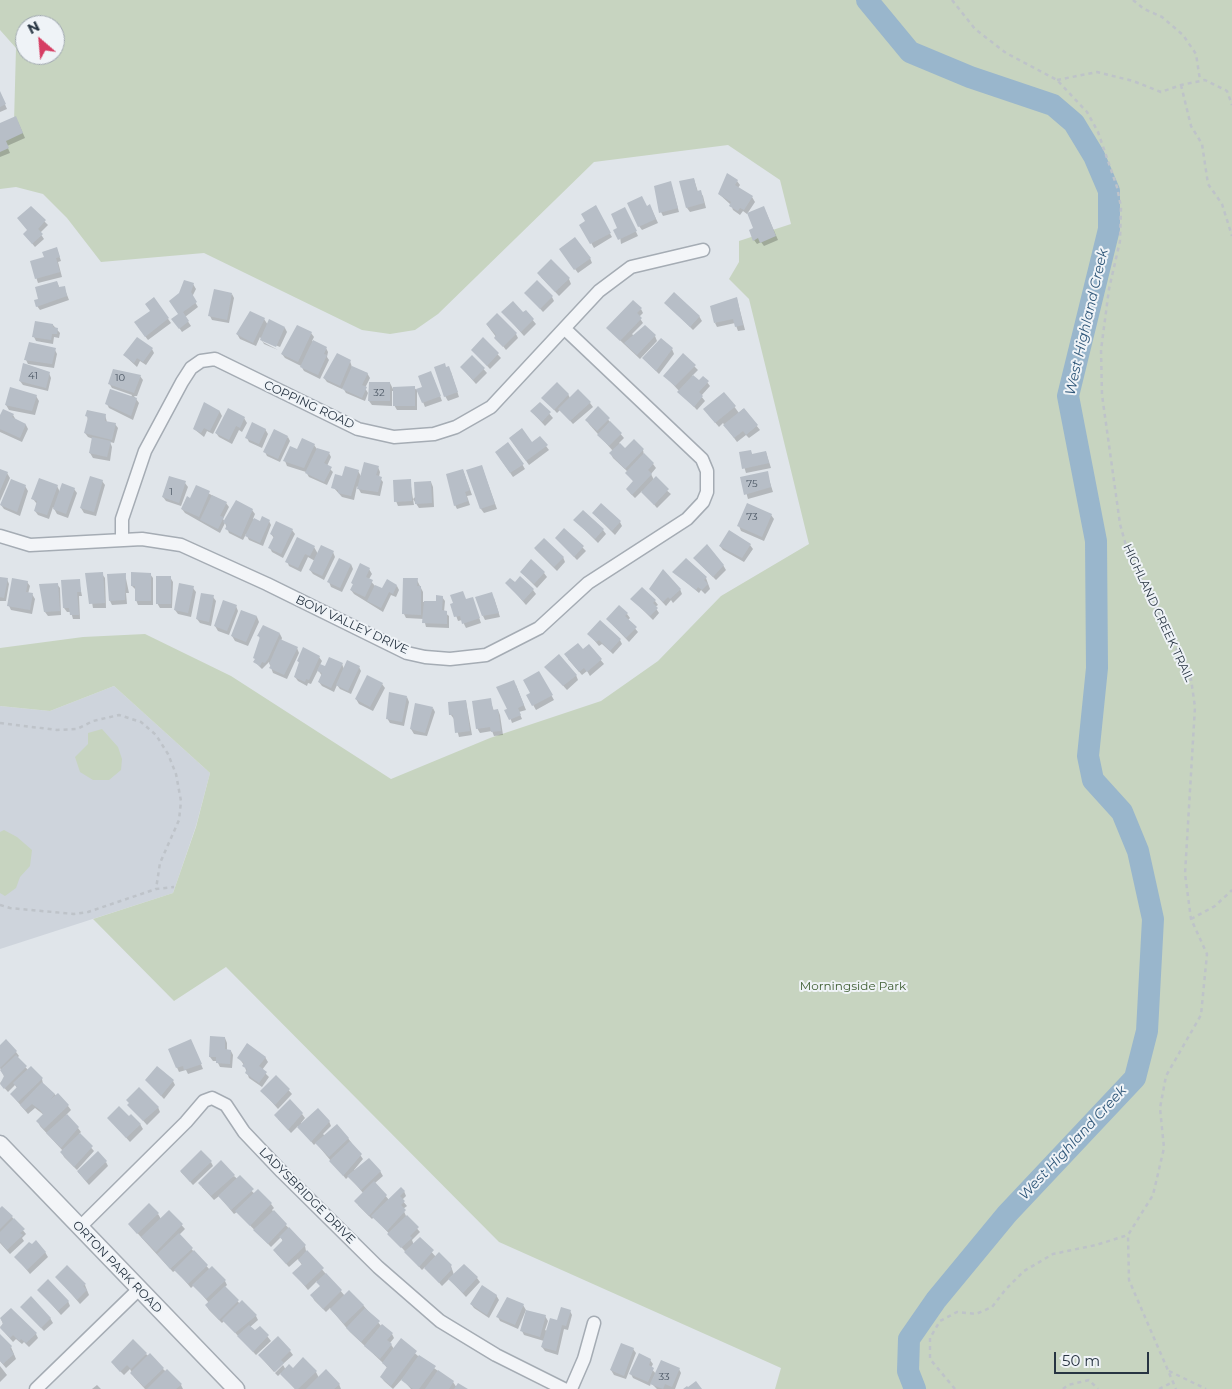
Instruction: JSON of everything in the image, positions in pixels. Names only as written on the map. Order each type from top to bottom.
[{"type":"street","name":"COPPING ROAD","points":[[122,539],[122,519],[145,451],[182,382],[191,368],[201,361],[215,359],[348,425],[394,437],[416,436],[456,427],[491,407],[599,291],[631,267],[703,250]]},
{"type":"street","name":"BOW VALLEY DRIVE","points":[[0,536],[30,544],[142,539],[181,546],[267,584],[407,653],[450,659],[486,655],[539,628],[588,582],[687,519],[703,502],[707,492],[707,471],[702,459],[565,329]]},
{"type":"street","name":"LADYSBRIDGE DRIVE","points":[[80,1227],[186,1122],[204,1101],[212,1098],[226,1105],[244,1132],[282,1172],[378,1267],[440,1321],[496,1355],[564,1389]]},
{"type":"street","name":"ORTON PARK ROAD","points":[[0,1144],[138,1290],[236,1389]]},
{"type":"street","points":[[36,1389],[138,1290]]},
{"type":"street","points":[[571,1389],[584,1359],[594,1323]]},
{"type":"path","name":"HIGHLAND CREEK TRAIL","points":[[952,0],[970,25],[996,45],[1057,80],[1090,116],[1117,187],[1121,210],[1120,241],[1109,290],[1101,352],[1102,395],[1120,524],[1128,553],[1191,679],[1195,707],[1185,874],[1191,919],[1207,954],[1201,1014],[1166,1076],[1160,1108],[1164,1148],[1153,1195],[1128,1234]]},
{"type":"path","points":[[1133,0],[1144,9],[1162,17],[1183,35],[1196,54],[1200,81]]},
{"type":"path","points":[[1057,80],[1097,72],[1133,81],[1161,92],[1181,84],[1205,80],[1227,91],[1232,106]]},
{"type":"path","points":[[1181,84],[1191,126],[1202,144],[1208,184],[1222,204],[1232,236]]},
{"type":"path","points":[[0,723],[58,730],[77,729],[93,721],[119,715],[142,722],[156,735],[168,754],[176,774],[181,801],[179,820],[160,863],[156,890]]},
{"type":"path","points":[[0,905],[10,908],[74,914],[88,912],[156,890],[174,887]]},
{"type":"path","points":[[1191,919],[1215,906],[1232,890]]},
{"type":"path","points":[[954,1389],[930,1359],[930,1338],[940,1321],[957,1312],[976,1314],[992,1307],[1024,1271],[1052,1254],[1096,1245],[1128,1234],[1129,1280],[1176,1389]]},
{"type":"path","points":[[1168,1370],[1206,1389]]},
{"type":"path","points":[[1063,1389],[1068,1385],[1088,1380],[1098,1389]]},
{"type":"path","points":[[1159,1389],[1173,1382]]},
{"type":"shaded area","points":[[114,686],[210,773],[196,826],[173,893],[0,949],[0,706],[50,711]]},
{"type":"green space","name":"Morningside Park","points":[[0,0],[1232,0],[1232,1389],[775,1389],[781,1368],[499,1242],[226,967],[174,1001],[93,919],[173,893],[196,827],[210,773],[114,686],[50,711],[0,706],[0,648],[83,637],[145,634],[231,676],[391,779],[490,738],[601,701],[658,661],[721,596],[809,544],[749,299],[729,279],[739,262],[739,241],[791,224],[780,180],[728,145],[594,162],[438,314],[415,330],[390,334],[362,330],[204,253],[101,262],[67,218],[43,194],[16,187],[0,189],[0,144],[14,122],[16,65],[65,65],[65,15],[15,15],[15,47],[0,30]]},
{"type":"green space","points":[[102,729],[118,747],[122,759],[121,770],[109,780],[93,780],[80,772],[75,757],[88,744],[88,733]]},
{"type":"green space","points":[[4,830],[17,837],[32,850],[30,866],[20,877],[16,888],[5,896],[0,893],[0,832]]},
{"type":"building","points":[[0,91],[6,104],[0,107]]},
{"type":"building","points":[[16,116],[23,133],[6,141],[9,148],[0,152],[0,123]]},
{"type":"building","points":[[727,173],[738,180],[735,185],[753,196],[744,210],[740,208],[738,211],[729,206],[731,202],[718,194]]},
{"type":"building","points":[[694,178],[697,191],[701,190],[704,203],[686,208],[679,181]]},
{"type":"building","points":[[671,181],[678,208],[659,213],[654,186]]},
{"type":"building","points":[[642,196],[647,206],[650,204],[656,219],[638,227],[627,203]]},
{"type":"building","points":[[596,205],[611,233],[590,244],[579,225],[585,221],[581,214]]},
{"type":"building","points":[[31,206],[46,220],[38,229],[43,234],[32,244],[23,234],[27,230],[17,218]]},
{"type":"building","points":[[764,206],[776,236],[760,243],[758,238],[753,241],[749,230],[753,228],[747,213]]},
{"type":"building","points":[[625,207],[637,231],[618,240],[613,230],[617,228],[611,214]]},
{"type":"building","points":[[575,237],[591,258],[574,270],[559,249]]},
{"type":"building","points":[[57,247],[60,257],[56,258],[60,272],[35,279],[30,261],[44,257],[42,252]]},
{"type":"building","points":[[551,259],[570,278],[555,292],[537,273]]},
{"type":"building","points":[[184,280],[194,283],[191,292],[197,302],[183,312],[189,321],[179,329],[171,319],[178,314],[169,301],[179,293]]},
{"type":"building","points":[[537,280],[553,296],[540,309],[524,293]]},
{"type":"building","points":[[57,281],[59,287],[65,286],[67,296],[36,307],[34,300],[38,299],[35,287]]},
{"type":"building","points":[[214,289],[232,293],[227,320],[208,316]]},
{"type":"building","points":[[674,292],[700,316],[690,327],[664,303]]},
{"type":"building","points":[[154,297],[169,318],[145,337],[134,322],[150,311],[145,304]]},
{"type":"building","points":[[737,297],[743,325],[735,327],[733,319],[714,323],[710,306]]},
{"type":"building","points":[[633,300],[642,308],[637,313],[642,318],[620,341],[606,328]]},
{"type":"building","points":[[513,301],[523,312],[526,310],[534,319],[521,332],[501,312]]},
{"type":"building","points":[[250,311],[265,318],[253,343],[236,334]]},
{"type":"building","points":[[497,313],[517,333],[503,347],[494,338],[496,335],[486,324]]},
{"type":"building","points":[[269,319],[285,327],[276,347],[260,340]]},
{"type":"building","points":[[35,321],[53,324],[53,327],[58,328],[57,334],[52,334],[51,340],[32,337]]},
{"type":"building","points":[[297,325],[312,332],[298,362],[281,354]]},
{"type":"building","points":[[645,325],[656,335],[637,355],[624,343]]},
{"type":"building","points":[[137,337],[153,348],[143,362],[137,358],[134,363],[123,355]]},
{"type":"building","points":[[483,337],[499,353],[487,366],[471,350]]},
{"type":"building","points":[[661,338],[673,348],[656,371],[642,358]]},
{"type":"building","points":[[313,340],[327,347],[324,354],[327,355],[318,375],[300,367]]},
{"type":"building","points":[[29,342],[56,348],[52,364],[24,360]]},
{"type":"building","points":[[337,353],[351,360],[340,386],[323,378]]},
{"type":"building","points":[[683,353],[696,365],[675,386],[663,376]]},
{"type":"building","points":[[472,355],[485,368],[473,380],[460,367]]},
{"type":"building","points":[[23,363],[50,372],[46,388],[19,381]]},
{"type":"building","points":[[445,363],[446,367],[449,366],[458,392],[444,397],[434,367]]},
{"type":"building","points":[[352,366],[368,373],[362,385],[367,387],[362,398],[342,389]]},
{"type":"building","points":[[113,369],[141,375],[134,393],[108,384]]},
{"type":"building","points":[[431,371],[441,396],[422,403],[416,389],[422,387],[418,376]]},
{"type":"building","points":[[693,375],[699,380],[703,376],[709,381],[699,392],[703,396],[694,407],[677,392]]},
{"type":"building","points":[[369,382],[390,382],[390,401],[368,401]]},
{"type":"building","points":[[557,382],[569,394],[554,410],[541,398]]},
{"type":"building","points":[[415,386],[415,406],[393,406],[393,387]]},
{"type":"building","points":[[10,387],[37,395],[32,411],[5,405]]},
{"type":"building","points":[[110,389],[137,398],[131,416],[105,404]]},
{"type":"building","points":[[578,389],[591,402],[570,421],[558,409]]},
{"type":"building","points":[[724,392],[736,406],[715,423],[703,409]]},
{"type":"building","points":[[204,402],[220,411],[210,431],[204,428],[201,433],[193,429]]},
{"type":"building","points":[[540,402],[551,412],[542,422],[530,411]]},
{"type":"building","points":[[598,406],[610,418],[597,431],[585,420]]},
{"type":"building","points":[[228,408],[245,417],[240,428],[236,426],[229,440],[215,433]]},
{"type":"building","points":[[744,408],[758,425],[746,435],[743,431],[734,438],[723,425]]},
{"type":"building","points":[[3,409],[14,414],[12,417],[26,424],[20,438],[0,429],[0,415]]},
{"type":"building","points":[[87,410],[106,414],[105,421],[116,423],[112,440],[84,433],[88,417],[85,416]]},
{"type":"building","points":[[610,421],[622,433],[609,446],[597,435]]},
{"type":"building","points":[[252,422],[266,429],[259,444],[245,438]]},
{"type":"building","points":[[522,428],[532,442],[540,436],[548,445],[526,461],[509,438]]},
{"type":"building","points":[[274,429],[288,436],[278,459],[263,452]]},
{"type":"building","points":[[92,437],[111,441],[107,457],[89,453]]},
{"type":"building","points":[[302,438],[315,444],[304,468],[283,461],[290,446],[297,449]]},
{"type":"building","points":[[634,439],[644,449],[625,469],[609,453],[620,443],[625,448]]},
{"type":"building","points":[[508,442],[524,464],[510,473],[495,452]]},
{"type":"building","points":[[317,448],[330,452],[324,463],[332,467],[324,482],[305,473]]},
{"type":"building","points":[[751,450],[752,454],[766,451],[769,463],[742,469],[739,452]]},
{"type":"building","points":[[644,453],[654,463],[648,470],[652,474],[632,495],[626,489],[633,481],[625,473]]},
{"type":"building","points":[[364,462],[379,466],[376,475],[382,477],[378,492],[357,489]]},
{"type":"building","points":[[482,465],[495,504],[480,509],[466,470]]},
{"type":"building","points":[[345,466],[359,470],[351,496],[338,493],[338,490],[331,488],[335,474],[342,476]]},
{"type":"building","points":[[0,469],[8,472],[0,491]]},
{"type":"building","points":[[463,469],[470,490],[465,492],[468,501],[454,506],[446,474]]},
{"type":"building","points":[[768,471],[771,487],[744,495],[740,477]]},
{"type":"building","points":[[90,476],[103,480],[94,512],[80,508]]},
{"type":"building","points":[[169,476],[186,481],[179,503],[162,497]]},
{"type":"building","points":[[656,476],[669,489],[654,505],[641,492]]},
{"type":"building","points":[[39,478],[58,485],[47,515],[34,511],[37,501],[31,499]]},
{"type":"building","points":[[11,479],[26,485],[17,512],[0,505]]},
{"type":"building","points":[[411,479],[412,501],[394,502],[393,480]]},
{"type":"building","points":[[431,481],[432,503],[415,504],[414,482]]},
{"type":"building","points":[[62,483],[75,488],[66,514],[53,509]]},
{"type":"building","points":[[196,485],[210,491],[199,517],[181,509],[187,496],[190,498]]},
{"type":"building","points":[[212,495],[227,502],[220,516],[224,517],[218,529],[200,520]]},
{"type":"building","points":[[236,500],[253,509],[241,537],[225,529],[227,525],[223,522]]},
{"type":"building","points":[[601,503],[621,521],[612,531],[592,513]]},
{"type":"building","points":[[747,503],[772,514],[762,537],[737,526]]},
{"type":"building","points":[[583,510],[604,529],[595,539],[573,520]]},
{"type":"building","points":[[262,516],[270,520],[260,543],[245,536],[254,518],[260,521]]},
{"type":"building","points":[[276,521],[293,529],[281,554],[268,548],[274,536],[270,534]]},
{"type":"building","points":[[564,528],[584,546],[574,557],[555,538]]},
{"type":"building","points":[[729,530],[751,544],[742,558],[719,546]]},
{"type":"building","points":[[297,537],[315,546],[310,556],[305,554],[298,568],[285,562]]},
{"type":"building","points":[[544,538],[564,557],[554,567],[534,548]]},
{"type":"building","points":[[707,544],[724,565],[713,577],[693,558]]},
{"type":"building","points":[[321,545],[334,551],[322,576],[309,570]]},
{"type":"building","points":[[339,558],[351,564],[340,588],[327,582]]},
{"type":"building","points":[[686,558],[707,577],[704,580],[708,584],[702,590],[698,587],[696,590],[672,572]]},
{"type":"building","points":[[531,559],[545,572],[534,584],[520,572]]},
{"type":"building","points":[[360,563],[370,568],[366,577],[373,580],[365,597],[350,590]]},
{"type":"building","points":[[663,569],[681,589],[670,599],[668,597],[663,602],[649,589]]},
{"type":"building","points":[[103,572],[105,603],[89,604],[85,573]]},
{"type":"building","points":[[131,572],[151,573],[151,601],[135,601],[135,586],[131,586]]},
{"type":"building","points":[[126,573],[125,600],[109,601],[107,574]]},
{"type":"building","points":[[156,576],[171,576],[171,604],[156,604]]},
{"type":"building","points":[[520,576],[534,589],[523,601],[505,583],[510,578],[515,582]]},
{"type":"building","points":[[0,577],[8,578],[4,598],[0,597]]},
{"type":"building","points":[[12,578],[28,581],[26,592],[33,593],[30,610],[7,606]]},
{"type":"building","points":[[403,578],[418,578],[417,586],[421,586],[421,615],[402,614]]},
{"type":"building","points":[[80,579],[81,592],[77,592],[79,615],[70,615],[69,608],[63,608],[61,580]]},
{"type":"building","points":[[387,579],[397,585],[393,594],[389,592],[381,608],[367,601],[375,585],[382,588]]},
{"type":"building","points":[[58,583],[60,611],[44,612],[39,584]]},
{"type":"building","points":[[179,583],[194,586],[188,613],[174,610]]},
{"type":"building","points":[[642,587],[656,600],[653,603],[658,608],[650,616],[630,599]]},
{"type":"building","points":[[463,591],[466,599],[473,597],[480,618],[462,624],[460,616],[454,617],[450,604],[453,603],[450,595]]},
{"type":"building","points":[[492,592],[499,613],[482,616],[475,597]]},
{"type":"building","points":[[201,593],[214,595],[209,622],[196,619]]},
{"type":"building","points":[[436,595],[443,596],[442,610],[447,611],[447,624],[422,623],[424,601],[436,601]]},
{"type":"building","points":[[223,600],[237,605],[227,631],[214,626]]},
{"type":"building","points":[[619,605],[628,613],[625,616],[637,627],[626,638],[606,619]]},
{"type":"building","points":[[241,610],[257,616],[246,642],[231,636]]},
{"type":"building","points":[[600,620],[621,639],[610,651],[599,640],[596,642],[587,634]]},
{"type":"building","points":[[263,625],[280,633],[268,659],[265,663],[262,662],[260,666],[253,662],[255,659],[253,658],[260,637],[257,636]]},
{"type":"building","points":[[280,639],[298,647],[284,675],[269,668]]},
{"type":"building","points":[[578,643],[583,649],[589,644],[602,659],[587,672],[584,668],[579,672],[564,654]]},
{"type":"building","points":[[303,647],[320,656],[309,680],[306,679],[305,682],[294,677],[299,662],[297,661]]},
{"type":"building","points":[[559,654],[577,675],[563,686],[544,667]]},
{"type":"building","points":[[329,657],[343,663],[331,688],[318,682],[322,673],[317,671],[320,664],[325,666]]},
{"type":"building","points":[[347,660],[360,666],[348,691],[336,685]]},
{"type":"building","points":[[539,671],[553,695],[532,706],[526,695],[530,693],[523,680]]},
{"type":"building","points":[[367,675],[383,683],[370,707],[355,699]]},
{"type":"building","points":[[514,680],[524,705],[518,708],[521,715],[509,720],[504,710],[507,709],[496,687]]},
{"type":"building","points":[[389,692],[407,696],[402,722],[386,719]]},
{"type":"building","points":[[491,698],[493,710],[498,709],[501,731],[491,732],[490,727],[476,729],[472,701]]},
{"type":"building","points":[[466,700],[470,731],[455,733],[453,715],[449,715],[448,702]]},
{"type":"building","points":[[415,703],[433,707],[425,733],[410,729]]},
{"type":"building","points":[[210,1036],[225,1037],[225,1049],[231,1050],[230,1064],[216,1063],[216,1057],[209,1057]]},
{"type":"building","points":[[6,1039],[17,1051],[0,1068],[0,1045]]},
{"type":"building","points":[[191,1039],[202,1064],[184,1070],[183,1066],[176,1068],[168,1049]]},
{"type":"building","points":[[247,1043],[266,1057],[259,1066],[267,1072],[259,1083],[245,1073],[247,1069],[242,1066],[244,1063],[237,1058]]},
{"type":"building","points":[[16,1055],[27,1066],[4,1089],[0,1084],[4,1076],[0,1070]]},
{"type":"building","points":[[31,1066],[43,1078],[18,1102],[10,1094],[17,1087],[13,1083]]},
{"type":"building","points":[[157,1066],[174,1080],[161,1096],[145,1080]]},
{"type":"building","points":[[276,1075],[290,1089],[275,1105],[260,1091]]},
{"type":"building","points":[[42,1082],[55,1094],[50,1100],[58,1093],[69,1105],[44,1129],[36,1121],[43,1114],[40,1110],[32,1104],[25,1110],[20,1105]]},
{"type":"building","points":[[139,1087],[159,1107],[143,1121],[127,1105],[129,1103],[126,1100]]},
{"type":"building","points":[[290,1099],[303,1113],[288,1130],[274,1115]]},
{"type":"building","points":[[119,1106],[141,1124],[126,1138],[107,1118]]},
{"type":"building","points":[[318,1108],[330,1121],[311,1142],[297,1127]]},
{"type":"building","points":[[67,1114],[79,1127],[61,1148],[46,1133]]},
{"type":"building","points":[[337,1124],[349,1138],[329,1157],[315,1143]]},
{"type":"building","points":[[80,1133],[93,1146],[74,1167],[60,1152]]},
{"type":"building","points":[[350,1141],[362,1154],[343,1176],[329,1161]]},
{"type":"building","points":[[201,1150],[212,1161],[190,1182],[180,1171]]},
{"type":"building","points":[[98,1151],[107,1161],[86,1181],[77,1171]]},
{"type":"building","points":[[369,1158],[381,1171],[361,1190],[347,1176]]},
{"type":"building","points":[[221,1160],[235,1175],[211,1196],[198,1183]]},
{"type":"building","points":[[240,1175],[254,1189],[231,1210],[218,1196]]},
{"type":"building","points":[[374,1181],[387,1195],[369,1216],[354,1201]]},
{"type":"building","points":[[401,1187],[405,1191],[400,1196],[405,1201],[401,1205],[406,1210],[387,1231],[371,1216]]},
{"type":"building","points":[[258,1189],[272,1203],[250,1226],[235,1211]]},
{"type":"building","points":[[149,1203],[159,1213],[137,1234],[128,1224]]},
{"type":"building","points":[[2,1206],[13,1216],[0,1229],[0,1208]]},
{"type":"building","points":[[169,1210],[183,1224],[156,1252],[141,1237]]},
{"type":"building","points":[[274,1210],[287,1224],[268,1244],[253,1230]]},
{"type":"building","points":[[407,1215],[419,1227],[410,1236],[412,1238],[401,1248],[387,1234]]},
{"type":"building","points":[[14,1218],[25,1229],[20,1233],[23,1235],[7,1250],[0,1242],[0,1232]]},
{"type":"building","points":[[289,1227],[306,1245],[286,1264],[273,1250],[283,1240],[279,1237]]},
{"type":"building","points":[[179,1233],[193,1248],[170,1269],[157,1254]]},
{"type":"building","points":[[420,1237],[434,1250],[419,1267],[404,1252]]},
{"type":"building","points":[[36,1240],[46,1252],[27,1270],[14,1257],[29,1242],[32,1244]]},
{"type":"building","points":[[194,1250],[208,1265],[188,1284],[174,1270]]},
{"type":"building","points":[[307,1250],[324,1268],[305,1286],[292,1273],[302,1264],[298,1260]]},
{"type":"building","points":[[439,1252],[452,1265],[450,1267],[452,1269],[439,1283],[424,1268]]},
{"type":"building","points":[[464,1264],[478,1277],[463,1293],[448,1279]]},
{"type":"building","points":[[67,1265],[86,1284],[83,1286],[87,1290],[77,1300],[55,1277]]},
{"type":"building","points":[[212,1266],[226,1280],[206,1299],[192,1285]]},
{"type":"building","points":[[326,1273],[342,1290],[323,1309],[310,1295],[320,1286],[316,1282]]},
{"type":"building","points":[[48,1279],[69,1301],[58,1311],[37,1290]]},
{"type":"building","points":[[482,1285],[497,1295],[487,1315],[470,1304]]},
{"type":"building","points":[[225,1286],[239,1300],[219,1320],[205,1305]]},
{"type":"building","points":[[349,1290],[364,1305],[344,1324],[330,1309]]},
{"type":"building","points":[[31,1296],[51,1318],[41,1328],[20,1307]]},
{"type":"building","points":[[507,1297],[524,1304],[515,1325],[496,1317]]},
{"type":"building","points":[[242,1300],[257,1315],[235,1333],[222,1320]]},
{"type":"building","points":[[561,1307],[571,1310],[566,1326],[562,1325],[556,1351],[541,1347],[550,1318],[557,1320]]},
{"type":"building","points":[[11,1308],[37,1333],[26,1343],[21,1339],[19,1341],[13,1335],[10,1338],[0,1328],[3,1323],[0,1318]]},
{"type":"building","points":[[365,1308],[380,1321],[361,1342],[346,1328]]},
{"type":"building","points":[[526,1310],[546,1315],[540,1337],[520,1331]]},
{"type":"building","points":[[382,1324],[393,1333],[387,1340],[392,1344],[380,1359],[364,1346]]},
{"type":"building","points":[[249,1325],[255,1330],[260,1326],[269,1335],[253,1352],[237,1336]]},
{"type":"building","points":[[0,1334],[12,1346],[10,1349],[14,1354],[3,1364],[0,1361]]},
{"type":"building","points":[[278,1336],[291,1350],[281,1360],[284,1363],[275,1372],[258,1355]]},
{"type":"building","points":[[401,1338],[417,1351],[391,1386],[380,1377],[387,1367],[382,1363]]},
{"type":"building","points":[[133,1339],[147,1353],[131,1369],[127,1365],[120,1372],[111,1362]]},
{"type":"building","points":[[621,1343],[634,1348],[624,1376],[610,1370]]},
{"type":"building","points":[[150,1353],[164,1368],[144,1387],[130,1373]]},
{"type":"building","points":[[639,1353],[651,1359],[649,1365],[654,1368],[648,1382],[629,1374]]},
{"type":"building","points":[[419,1355],[436,1366],[419,1389],[413,1389],[401,1380]]},
{"type":"building","points":[[303,1357],[317,1371],[298,1389],[295,1389],[280,1374],[289,1364],[293,1368]]},
{"type":"building","points":[[661,1360],[680,1368],[672,1387],[665,1384],[663,1389],[650,1384]]},
{"type":"building","points":[[167,1369],[182,1384],[176,1389],[147,1389]]},
{"type":"building","points":[[326,1369],[340,1384],[334,1389],[306,1389]]},
{"type":"building","points":[[438,1370],[454,1381],[449,1389],[425,1389]]},
{"type":"building","points":[[696,1381],[702,1389],[683,1389],[688,1387]]},
{"type":"building","points":[[458,1383],[468,1389],[454,1389]]},
{"type":"waterway","name":"West Highland Creek","points":[[867,0],[910,52],[970,77],[1053,105],[1074,123],[1094,156],[1109,191],[1109,229],[1068,396],[1096,541],[1097,668],[1088,756],[1093,780],[1122,812],[1138,851],[1153,919],[1147,1031],[1135,1078],[1007,1214],[936,1300],[909,1339],[908,1371],[915,1389]]}]
